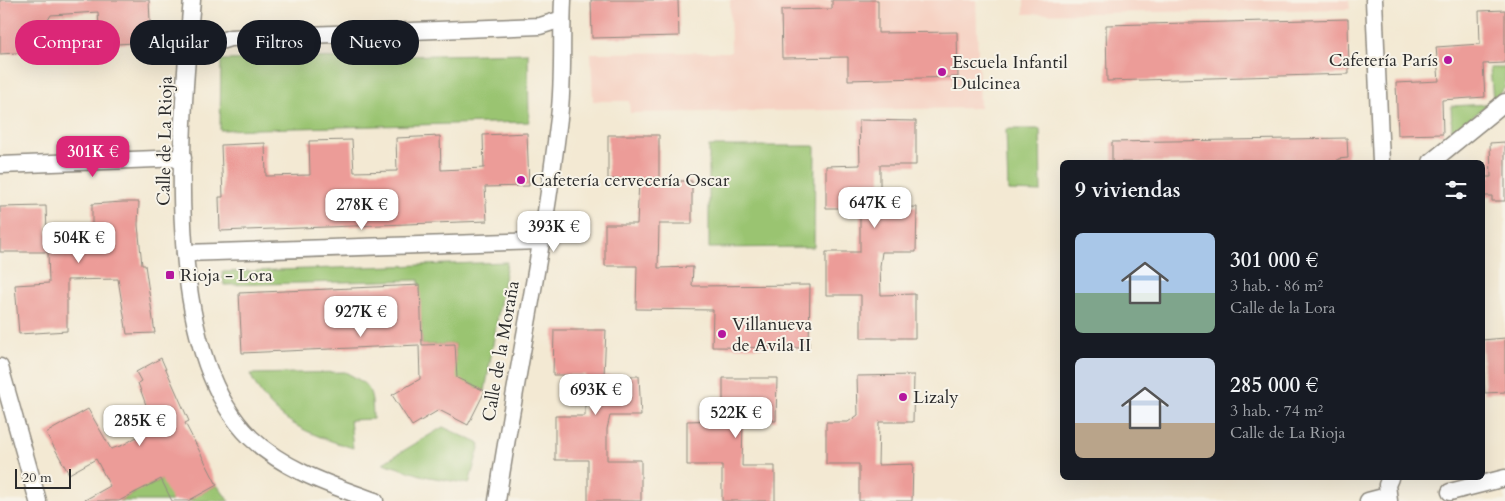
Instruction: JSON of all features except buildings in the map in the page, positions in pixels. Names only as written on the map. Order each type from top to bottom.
[{"type":"street","name":"Calle de La Rioja","points":[[190,20],[192,0]]},
{"type":"street","name":"Calle de la Moraña","points":[[497,501],[559,116],[563,0]]},
{"type":"street","points":[[1374,0],[1381,160]]},
{"type":"street","points":[[227,39],[540,26],[562,19]]},
{"type":"street","name":"Calle de La Rioja","points":[[187,65],[183,158],[185,253],[188,289],[199,346],[211,376],[231,412],[251,438],[279,460],[308,476],[375,501]]},
{"type":"street","points":[[1433,160],[1505,102]]},
{"type":"street","points":[[0,165],[183,158]]},
{"type":"street","points":[[185,253],[540,241]]},
{"type":"street","points":[[0,367],[38,501]]},
{"type":"street","points":[[1448,490],[1505,478]]},
{"type":"street","points":[[1368,501],[1388,498],[1390,480]]},
{"type":"shaded area","points":[[730,0],[976,0],[980,108],[630,113],[629,101],[593,101],[591,53],[731,52]]},
{"type":"shaded area","points":[[1024,0],[1349,0],[1350,9],[1024,14]]},
{"type":"green space","points":[[528,53],[529,122],[220,130],[221,65],[227,65],[227,60],[237,60],[237,65],[321,65],[321,58],[331,57],[331,65],[419,65],[419,55]]},
{"type":"green space","points":[[1490,68],[1505,68],[1505,88],[1493,99]]},
{"type":"green space","points":[[1488,104],[1452,134],[1451,106]]},
{"type":"green space","points":[[1006,129],[1040,129],[1041,192],[1008,191]]},
{"type":"green space","points":[[709,146],[815,146],[814,247],[709,248]]},
{"type":"green space","points":[[507,262],[485,391],[469,383],[466,388],[451,379],[456,361],[455,344],[422,345],[419,280],[224,285],[222,272]]},
{"type":"green space","points":[[345,372],[361,381],[369,389],[372,401],[373,419],[350,420],[353,448],[320,437],[292,423],[268,403],[250,374]]},
{"type":"green space","points":[[443,427],[480,444],[469,484],[424,476],[383,463]]},
{"type":"green space","points":[[167,476],[172,501],[119,501],[135,493],[131,484],[144,478],[149,486]]},
{"type":"green space","points":[[217,485],[229,501],[187,501]]},
{"type":"place","name":"Cafetería París","points":[[1448,60]]},
{"type":"place","name":"Escuela Infantil Dulcinea","points":[[942,72]]},
{"type":"place","name":"Cafetería cervecería Oscar","points":[[521,180]]},
{"type":"place","name":"Rioja - Lora","points":[[170,275]]},
{"type":"place","name":"Villanueva de Avila II","points":[[722,334]]},
{"type":"place","name":"Lizaly","points":[[903,397]]}]
